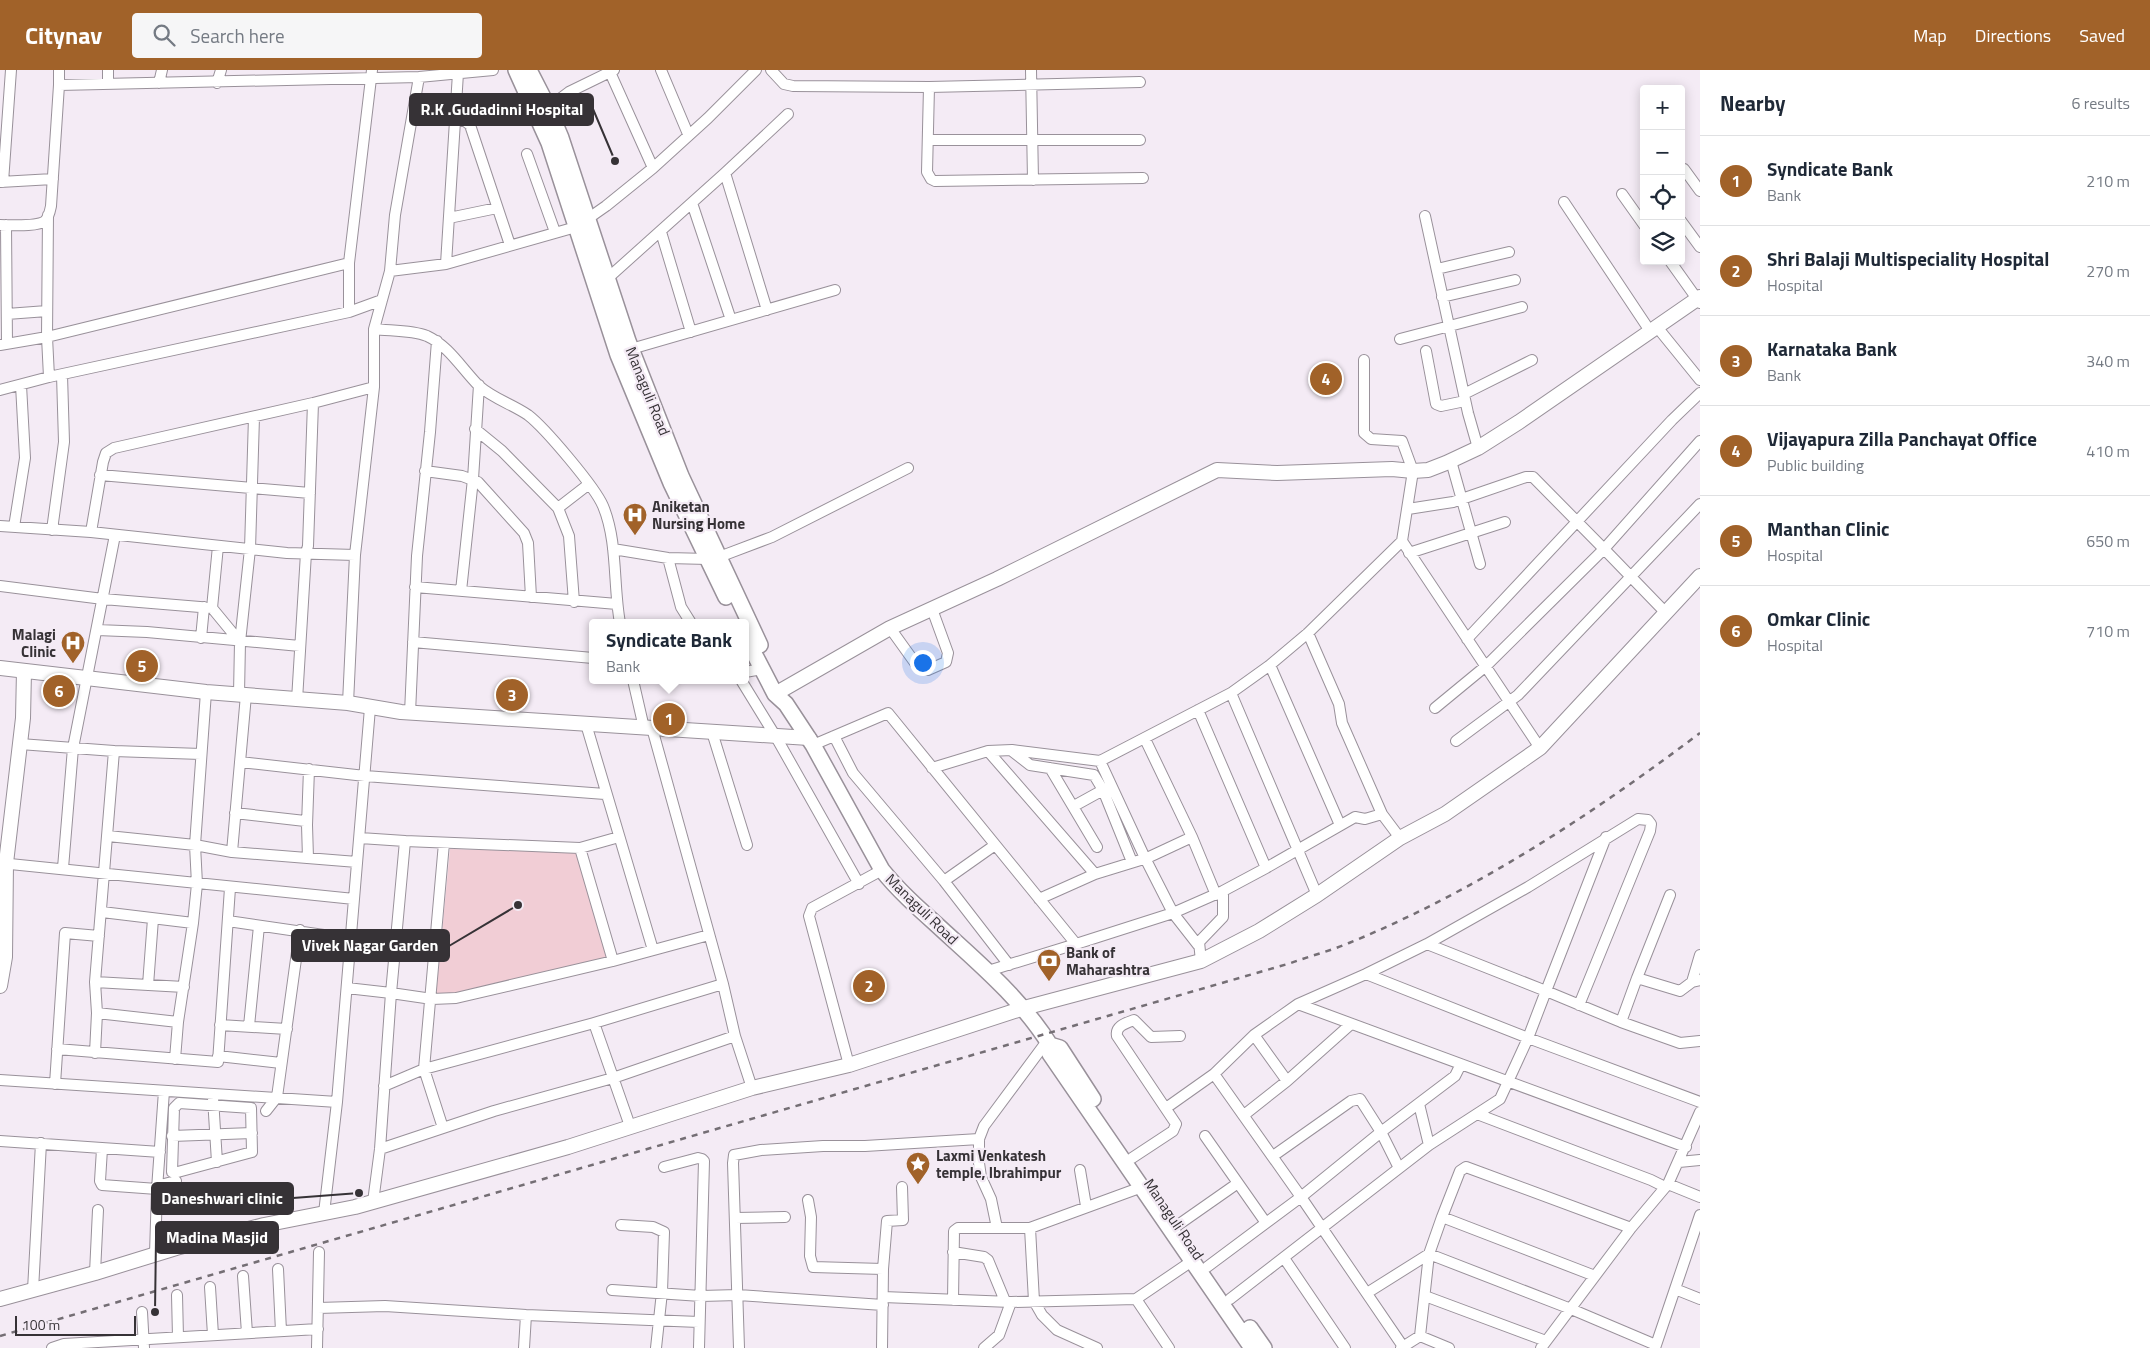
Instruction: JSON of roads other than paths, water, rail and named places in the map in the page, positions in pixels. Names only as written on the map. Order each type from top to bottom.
[{"type":"main road","name":"Managuli Road","points":[[516,70],[543,112]]},
{"type":"main road","name":"Managuli Road","points":[[529,70],[582,222],[618,355],[671,483],[746,619]]},
{"type":"main road","name":"Managuli Road","points":[[582,222],[608,278],[631,349],[737,619]]},
{"type":"main road","name":"Managuli Road","points":[[749,625],[782,696]]},
{"type":"main road","name":"Managuli Road","points":[[749,644],[762,669],[782,696],[811,742],[882,870],[895,887],[988,971],[1024,1008],[1048,1043],[1060,1048],[1132,1158],[1264,1348]]},
{"type":"main road","name":"Managuli Road","points":[[1048,1043],[1050,1054],[1252,1348]]},
{"type":"street","points":[[11,70],[2,182],[53,180]]},
{"type":"street","points":[[59,70],[53,180],[51,206],[48,215],[44,222],[3,225],[7,314],[4,345],[47,337],[349,263]]},
{"type":"street","points":[[108,70],[108,84]]},
{"type":"street","points":[[158,83],[162,70]]},
{"type":"street","points":[[218,83],[221,70]]},
{"type":"street","points":[[59,85],[218,83],[372,74],[419,77],[493,70]]},
{"type":"street","points":[[662,70],[688,134]]},
{"type":"street","points":[[390,271],[446,264],[556,232],[582,222],[653,168],[688,134],[708,118],[756,70]]},
{"type":"street","points":[[771,70],[784,84],[792,86],[929,87],[1140,82]]},
{"type":"street","points":[[1031,70],[1033,180]]},
{"type":"street","points":[[543,112],[569,92],[611,71],[653,168]]},
{"type":"street","points":[[446,264],[458,73]]},
{"type":"street","points":[[349,312],[349,263],[372,74]]},
{"type":"street","points":[[348,703],[355,555],[374,387],[374,329],[390,271],[395,215],[419,77]]},
{"type":"street","points":[[929,87],[927,172],[930,179],[1143,178]]},
{"type":"street","points":[[608,278],[661,232],[788,114]]},
{"type":"street","points":[[455,119],[465,121],[470,126],[510,246]]},
{"type":"street","points":[[928,140],[1140,140]]},
{"type":"street","points":[[527,154],[556,232]]},
{"type":"street","points":[[1685,170],[1700,191]]},
{"type":"street","points":[[725,173],[767,310]]},
{"type":"street","points":[[1622,194],[1640,220]]},
{"type":"street","points":[[1564,202],[1654,329],[1700,380]]},
{"type":"street","points":[[692,203],[730,320]]},
{"type":"street","points":[[449,218],[498,208]]},
{"type":"street","points":[[48,215],[47,337],[49,377]]},
{"type":"street","points":[[1425,216],[1464,398],[1478,448]]},
{"type":"street","points":[[1685,226],[1700,247]]},
{"type":"street","points":[[661,232],[690,332]]},
{"type":"street","points":[[1436,269],[1509,252]]},
{"type":"street","points":[[782,696],[890,628],[997,579],[1217,470],[1277,473],[1392,469],[1428,470],[1478,448],[1699,300],[1673,265]]},
{"type":"street","points":[[1442,297],[1515,280]]},
{"type":"street","points":[[631,349],[835,290]]},
{"type":"street","points":[[0,390],[49,377],[349,312],[382,300]]},
{"type":"street","points":[[1400,339],[1522,307]]},
{"type":"street","points":[[7,314],[48,311]]},
{"type":"street","points":[[374,329],[421,334],[437,341],[488,393],[525,413],[536,422],[589,484],[603,506],[612,549],[616,604],[619,619]]},
{"type":"street","points":[[410,712],[415,587],[437,341]]},
{"type":"street","points":[[1426,351],[1436,404],[1441,406],[1464,398],[1532,360]]},
{"type":"street","points":[[932,768],[988,751],[1012,750],[1100,761],[1232,692],[1270,665],[1308,633],[1402,541],[1413,471],[1402,441],[1371,438],[1364,433],[1364,360]]},
{"type":"street","points":[[52,530],[64,442],[62,375]]},
{"type":"street","points":[[14,527],[25,458],[21,385]]},
{"type":"street","points":[[461,592],[473,479],[479,385]]},
{"type":"street","points":[[91,532],[100,475],[106,453],[114,448],[313,404],[374,387]]},
{"type":"street","points":[[1467,639],[1700,392]]},
{"type":"street","points":[[297,700],[308,546],[313,404]]},
{"type":"street","points":[[232,852],[240,762],[243,695],[240,642],[250,549],[254,417]]},
{"type":"street","points":[[475,428],[502,451],[558,508],[569,536],[574,602]]},
{"type":"street","points":[[1436,708],[1486,666],[1604,549],[1700,442]]},
{"type":"street","points":[[1451,460],[1480,564]]},
{"type":"street","points":[[612,549],[668,558],[714,558],[772,537],[908,468]]},
{"type":"street","points":[[425,471],[473,479],[482,486],[524,533],[528,543],[531,597]]},
{"type":"street","points":[[100,475],[310,492]]},
{"type":"street","points":[[1408,509],[1462,500],[1530,476],[1537,479],[1577,523],[1665,612]]},
{"type":"street","points":[[558,508],[589,484]]},
{"type":"street","points":[[1456,741],[1510,702],[1700,504]]},
{"type":"street","points":[[1410,553],[1505,522]]},
{"type":"street","points":[[0,526],[91,532],[250,549],[355,555]]},
{"type":"street","points":[[62,868],[73,748],[114,535]]},
{"type":"street","points":[[1402,541],[1540,748]]},
{"type":"street","points":[[201,638],[218,546]]},
{"type":"street","points":[[668,558],[681,607],[688,619]]},
{"type":"street","points":[[0,1299],[264,1225],[324,1214],[373,1202],[568,1147],[752,1088],[849,1065],[1024,1008],[1201,961],[1259,931],[1317,895],[1400,838],[1444,814],[1540,748],[1700,576]]},
{"type":"street","points":[[0,586],[103,598],[208,607],[240,642]]},
{"type":"street","points":[[415,587],[574,602],[616,604]]},
{"type":"street","points":[[890,628],[918,667],[926,670],[946,662],[948,660],[948,652],[932,609]]},
{"type":"street","points":[[97,630],[147,632],[300,646]]},
{"type":"street","points":[[1308,633],[1339,704],[1342,723],[1382,814],[1400,838]]},
{"type":"street","points":[[413,642],[589,658]]},
{"type":"street","points":[[1270,665],[1340,825]]},
{"type":"street","points":[[0,668],[206,692],[348,703],[370,708],[410,712],[712,732],[811,742],[834,736],[888,714],[1076,944]]},
{"type":"street","points":[[749,671],[762,669]]},
{"type":"street","points":[[0,986],[5,957],[3,863],[23,718],[24,671]]},
{"type":"street","points":[[634,684],[710,935],[735,1036],[752,1088]]},
{"type":"street","points":[[743,684],[776,737],[859,884]]},
{"type":"street","points":[[175,1059],[178,1022],[194,923],[197,884],[195,845],[206,692]]},
{"type":"street","points":[[1232,692],[1317,895]]},
{"type":"street","points":[[324,1214],[337,1102],[370,708]]},
{"type":"street","points":[[1198,710],[1266,868]]},
{"type":"street","points":[[586,724],[605,794],[653,950]]},
{"type":"street","points":[[712,732],[746,845]]},
{"type":"street","points":[[834,736],[853,774],[944,881],[1010,964]]},
{"type":"street","points":[[1145,739],[1219,893],[1223,917],[1198,945]]},
{"type":"street","points":[[20,744],[114,751],[201,754]]},
{"type":"street","points":[[1012,750],[1030,765],[1094,774],[1103,790],[1132,862]]},
{"type":"street","points":[[95,1053],[96,982],[114,751]]},
{"type":"street","points":[[988,751],[1095,874]]},
{"type":"street","points":[[1100,761],[1144,858],[1172,913],[1198,945],[1201,961]]},
{"type":"street","points":[[240,762],[365,776],[605,794]]},
{"type":"street","points":[[1050,768],[1097,846]]},
{"type":"street","points":[[308,769],[308,858]]},
{"type":"street","points":[[1074,806],[1103,790]]},
{"type":"street","points":[[235,813],[301,821],[308,825]]},
{"type":"street","points":[[988,971],[1172,913],[1219,893],[1355,817],[1365,819],[1382,814]]},
{"type":"street","points":[[1166,1108],[1214,1074],[1254,1034],[1298,1004],[1427,944],[1528,887],[1638,819],[1648,820],[1651,824],[1638,862],[1579,1005]]},
{"type":"street","points":[[108,836],[195,845],[232,852],[357,862]]},
{"type":"street","points":[[360,838],[580,848],[619,837]]},
{"type":"street","points":[[1039,900],[1095,874],[1144,858],[1192,838]]},
{"type":"street","points":[[1230,1299],[1429,1145],[1500,1099],[1528,1038],[1606,838]]},
{"type":"street","points":[[373,1202],[380,1149],[391,993],[405,841]]},
{"type":"street","points":[[443,1128],[424,1069],[432,998],[444,843]]},
{"type":"street","points":[[944,881],[994,845]]},
{"type":"street","points":[[580,848],[613,962]]},
{"type":"street","points":[[3,863],[230,888],[354,899]]},
{"type":"street","points":[[849,1065],[809,916],[812,908],[882,870]]},
{"type":"street","points":[[57,1049],[218,1062],[230,888]]},
{"type":"street","points":[[1621,1022],[1670,895]]},
{"type":"street","points":[[102,912],[194,923]]},
{"type":"street","points":[[148,985],[154,919]]},
{"type":"street","points":[[228,921],[300,930],[351,939]]},
{"type":"street","points":[[249,1026],[259,926]]},
{"type":"street","points":[[266,1111],[277,1097],[300,930]]},
{"type":"street","points":[[55,1084],[65,932],[99,936]]},
{"type":"street","points":[[347,988],[432,998],[456,998],[613,962],[710,935]]},
{"type":"street","points":[[1427,944],[1621,1022],[1680,1043],[1700,1041]]},
{"type":"street","points":[[1637,978],[1680,991],[1696,981],[1700,955]]},
{"type":"street","points":[[1366,974],[1700,1103],[1686,1147],[1667,1186],[1631,1228],[1544,1345],[1425,1296]]},
{"type":"street","points":[[96,982],[184,987]]},
{"type":"street","points":[[384,1086],[424,1069],[594,1023],[723,984]]},
{"type":"street","points":[[1298,1004],[1686,1147]]},
{"type":"street","points":[[97,1013],[178,1022]]},
{"type":"street","points":[[1132,1158],[1176,1128],[1176,1124],[1116,1036],[1117,1028],[1134,1020],[1152,1037],[1180,1036]]},
{"type":"street","points":[[594,1023],[630,1126]]},
{"type":"street","points":[[1244,1115],[1287,1081],[1351,1024]]},
{"type":"street","points":[[220,1025],[287,1029]]},
{"type":"street","points":[[1254,1034],[1287,1081]]},
{"type":"street","points":[[380,1149],[494,1111],[613,1078],[735,1036]]},
{"type":"street","points":[[997,1228],[991,1199],[981,1177],[978,1139],[984,1126],[1048,1043]]},
{"type":"street","points":[[218,1056],[281,1062]]},
{"type":"street","points":[[1207,1267],[1301,1197],[1380,1132],[1455,1076],[1460,1064]]},
{"type":"street","points":[[1214,1074],[1273,1156],[1367,1293],[1402,1348],[1420,1336],[1429,1254],[1460,1171],[1466,1167],[1631,1228]]},
{"type":"street","points":[[0,1080],[337,1102]]},
{"type":"street","points":[[155,1254],[157,1189],[164,1091]]},
{"type":"street","points":[[212,1094],[217,1162]]},
{"type":"street","points":[[1273,1156],[1355,1099],[1360,1099],[1399,1168]]},
{"type":"street","points":[[176,1104],[251,1108],[252,1133],[252,1149],[250,1154],[174,1173],[171,1169],[174,1108],[176,1104]]},
{"type":"street","points":[[1419,1104],[1429,1145]]},
{"type":"street","points":[[1477,1114],[1700,1197]]},
{"type":"street","points":[[172,1136],[252,1133]]},
{"type":"street","points":[[1205,1136],[1266,1223]]},
{"type":"street","points":[[739,1348],[734,1155],[761,1150],[978,1139]]},
{"type":"street","points":[[0,1141],[160,1152]]},
{"type":"street","points":[[33,1290],[41,1143]]},
{"type":"street","points":[[102,1149],[100,1181],[102,1186],[157,1189]]},
{"type":"street","points":[[664,1167],[698,1158],[702,1158],[704,1161],[699,1348]]},
{"type":"street","points":[[1679,1162],[1700,1160]]},
{"type":"street","points":[[1080,1170],[1086,1206]]},
{"type":"street","points":[[157,1189],[160,1185],[176,1181]]},
{"type":"street","points":[[1178,1225],[1238,1183]]},
{"type":"street","points":[[882,1348],[887,1222],[903,1220],[902,1186]]},
{"type":"street","points":[[953,1300],[953,1233],[958,1228],[1030,1228],[1086,1206],[1142,1188]]},
{"type":"street","points":[[808,1200],[811,1217],[810,1256],[813,1267],[884,1269]]},
{"type":"street","points":[[95,1273],[98,1210]]},
{"type":"street","points":[[1429,1254],[1571,1309],[1655,1346],[1700,1215]]},
{"type":"street","points":[[735,1218],[784,1216]]},
{"type":"street","points":[[1442,1217],[1595,1276]]},
{"type":"street","points":[[621,1225],[653,1227],[664,1232],[662,1292],[656,1348]]},
{"type":"street","points":[[1030,1228],[1034,1301],[1042,1316],[1057,1330],[1097,1348]]},
{"type":"street","points":[[317,1348],[319,1252]]},
{"type":"street","points":[[953,1252],[984,1257],[988,1260],[1008,1301],[999,1335],[989,1347]]},
{"type":"street","points":[[1367,1293],[1429,1254]]},
{"type":"street","points":[[1284,1258],[1345,1348]]},
{"type":"street","points":[[612,1290],[701,1296],[738,1295],[883,1301],[1136,1299],[1192,1261]]},
{"type":"street","points":[[278,1269],[281,1331]]},
{"type":"street","points":[[243,1276],[247,1333]]},
{"type":"street","points":[[210,1286],[214,1335]]},
{"type":"street","points":[[1675,1289],[1700,1299]]},
{"type":"street","points":[[177,1295],[178,1338]]},
{"type":"street","points":[[1136,1299],[1169,1348]]},
{"type":"street","points":[[318,1308],[385,1306],[526,1316],[699,1322]]},
{"type":"street","points":[[142,1312],[144,1344]]},
{"type":"street","points":[[524,1348],[526,1316]]},
{"type":"street","points":[[52,1348],[64,1344],[144,1344],[178,1338],[318,1329]]},
{"type":"street","points":[[1420,1336],[1449,1348]]},
{"type":"railway","points":[[0,1336],[1335,949],[1442,900],[1531,849],[1575,822],[1700,733]]},
{"type":"place","name":"R.K .Gudadinni Hospital","points":[[615,161]]},
{"type":"place","name":"Vijayapura Zilla Panchayat Office","points":[[1326,379]]},
{"type":"place","name":"Aniketan Nursing Home","points":[[635,536]]},
{"type":"place","name":"Malagi Clinic","points":[[73,664]]},
{"type":"place","name":"Manthan Clinic","points":[[142,666]]},
{"type":"place","name":"Omkar Clinic","points":[[59,691]]},
{"type":"place","name":"Karnataka Bank","points":[[512,695]]},
{"type":"place","name":"Syndicate Bank","points":[[669,719]]},
{"type":"place","name":"Vivek Nagar Garden","points":[[518,905]]},
{"type":"place","name":"Bank of Maharashtra","points":[[1049,982]]},
{"type":"place","name":"Shri Balaji Multispeciality Hospital","points":[[869,986]]},
{"type":"place","name":"Laxmi Venkatesh temple, Ibrahimpur","points":[[918,1185]]},
{"type":"place","name":"Daneshwari clinic","points":[[359,1193]]},
{"type":"place","name":"Madina Masjid","points":[[155,1312]]}]
